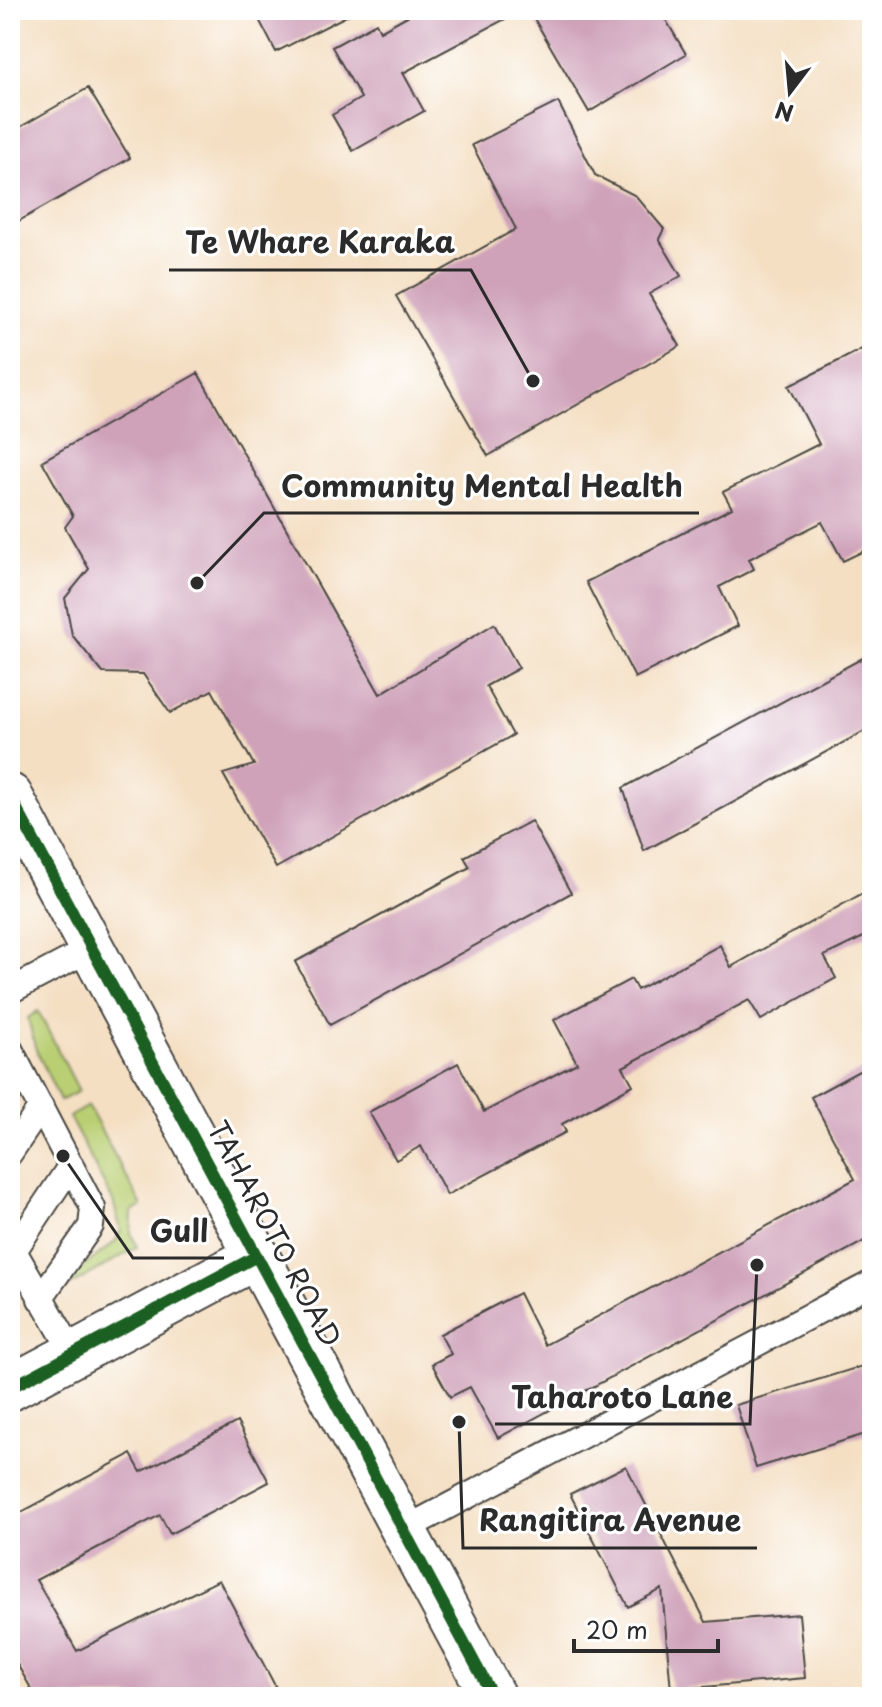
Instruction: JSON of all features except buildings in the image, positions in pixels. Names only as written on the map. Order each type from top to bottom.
[{"type":"main road","name":"TAHAROTO ROAD","points":[[10,796],[493,1697]]},
{"type":"main road","points":[[10,1388],[257,1256]]},
{"type":"lane","points":[[10,991],[92,948]]},
{"type":"lane","points":[[11,1054],[92,1203],[93,1221],[40,1299]]},
{"type":"lane","points":[[10,1153],[41,1107]]},
{"type":"lane","points":[[71,1165],[12,1247],[73,1353]]},
{"type":"lane","points":[[403,1530],[872,1283]]},
{"type":"green space","points":[[38,1011],[79,1091],[60,1101],[35,1047],[28,1018]]},
{"type":"green space","points":[[88,1106],[142,1206],[132,1212],[131,1233],[137,1247],[65,1289],[61,1284],[115,1242],[121,1230],[113,1201],[69,1117]]},
{"type":"cycle path","points":[[10,796],[493,1697]]},
{"type":"cycle path","points":[[10,1388],[257,1256]]},
{"type":"place","name":"Te Whare Karaka","points":[[533,381]]},
{"type":"place","name":"Community Mental Health","points":[[197,583]]},
{"type":"place","name":"Gull","points":[[63,1156]]},
{"type":"place","name":"Taharoto Lane","points":[[757,1265]]},
{"type":"place","name":"Rangitira Avenue","points":[[459,1422]]}]
